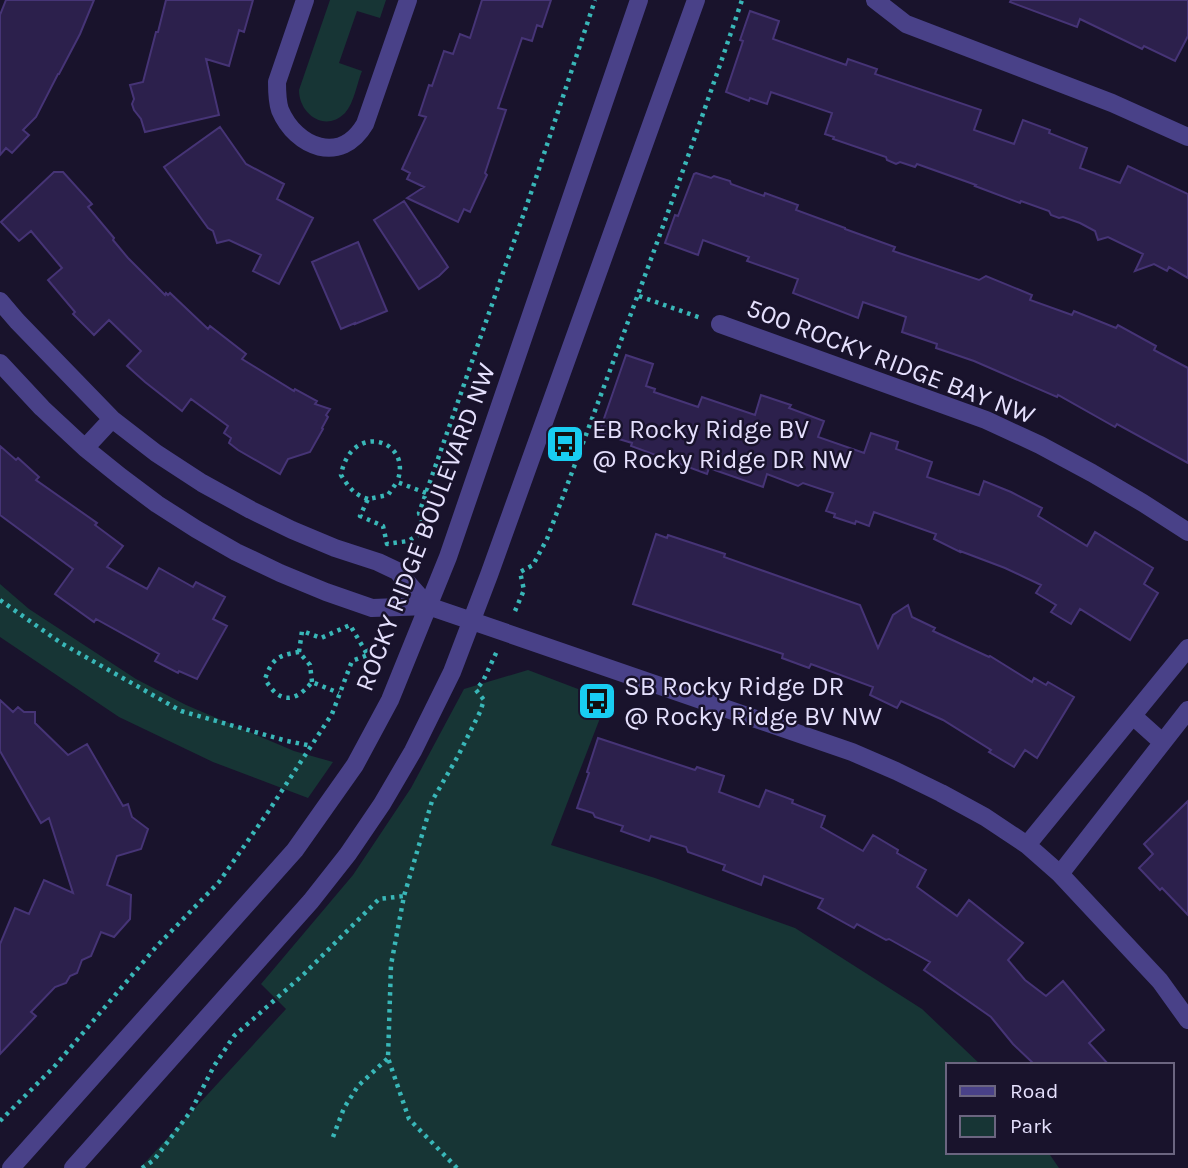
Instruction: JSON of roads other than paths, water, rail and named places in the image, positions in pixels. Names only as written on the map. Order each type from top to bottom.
[{"type":"street","points":[[305,0],[277,82],[277,96],[287,123],[298,135],[322,148],[333,148],[353,139],[365,124],[408,0]]},
{"type":"street","name":"ROCKY RIDGE BOULEVARD NW","points":[[11,1168],[295,850],[355,765],[390,700],[447,558],[639,0]]},
{"type":"street","points":[[74,1168],[311,901],[383,804],[413,751],[441,697],[472,621],[696,0]]},
{"type":"street","points":[[875,0],[906,24],[1112,103],[1188,137]]},
{"type":"street","points":[[0,300],[112,419],[167,460],[251,510],[335,548],[397,571],[428,606]]},
{"type":"street","name":"500 ROCKY RIDGE BAY NW","points":[[720,324],[986,420],[1092,473],[1188,532]]},
{"type":"street","points":[[0,363],[42,408],[85,448],[148,498],[196,529],[280,573],[372,608],[428,606],[852,752],[896,771],[985,817],[1027,845],[1060,874],[1160,981],[1188,1020]]},
{"type":"street","points":[[85,448],[112,419]]},
{"type":"street","points":[[1027,845],[1188,648]]},
{"type":"street","points":[[1060,874],[1188,710]]},
{"type":"street","points":[[1133,716],[1162,742]]},
{"type":"place","name":"EB Rocky Ridge BV @ Rocky Ridge DR NW","points":[[565,444]]},
{"type":"place","name":"SB Rocky Ridge DR @ Rocky Ridge BV NW","points":[[597,701]]}]
